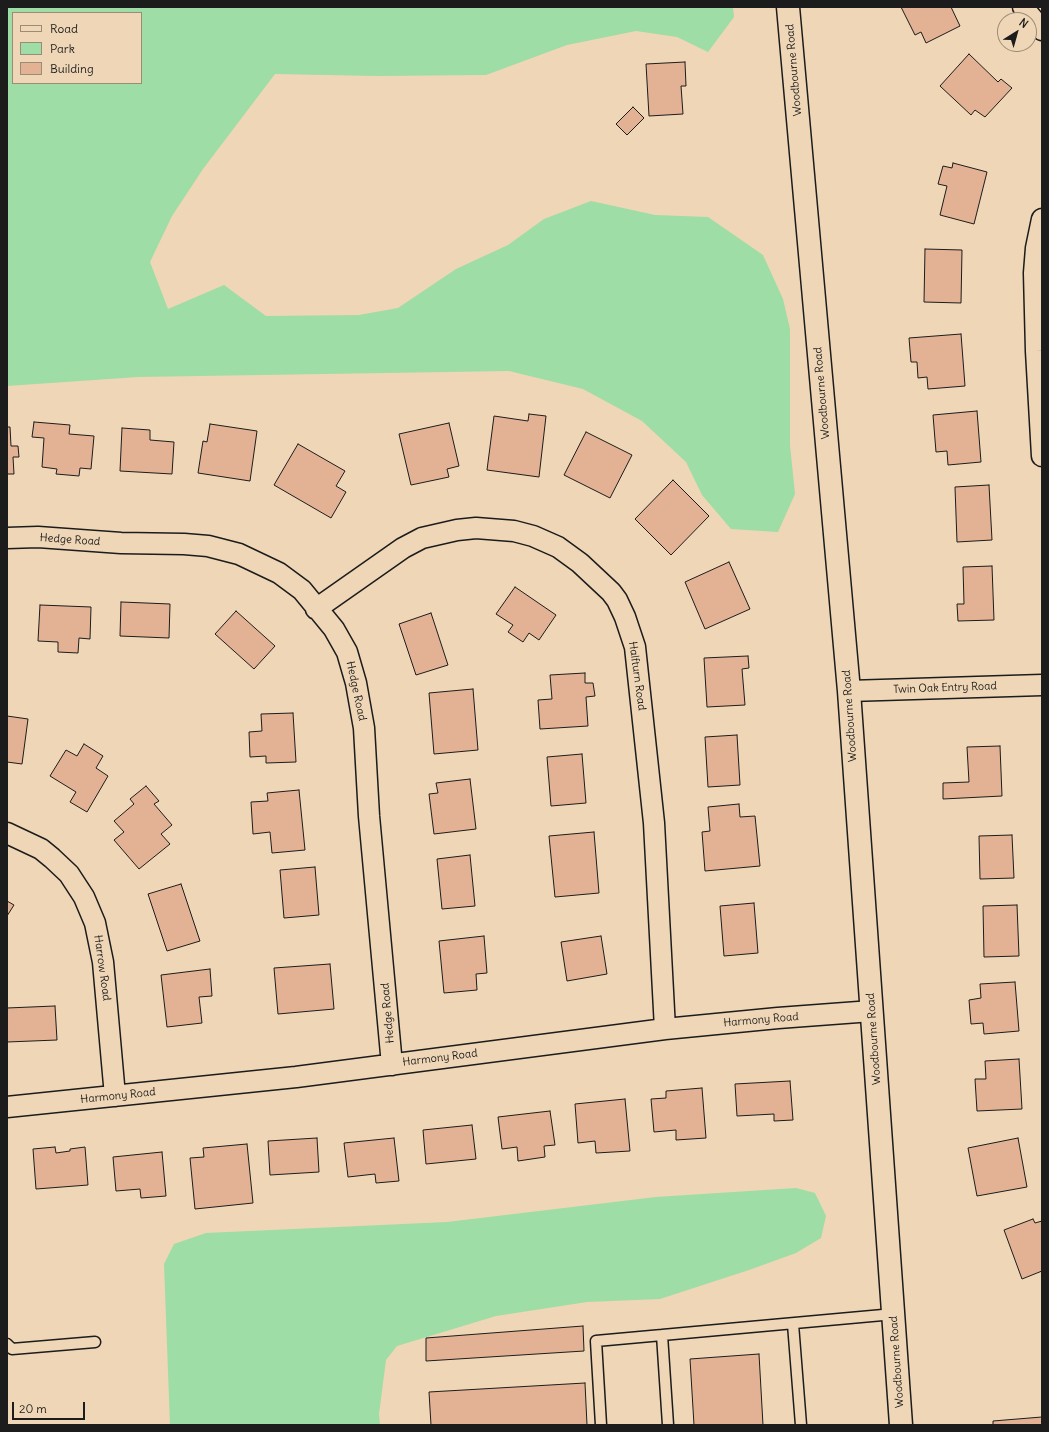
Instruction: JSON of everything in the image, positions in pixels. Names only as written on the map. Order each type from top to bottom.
[{"type":"main road","name":"Woodbourne Road","points":[[788,8],[849,691],[901,1425]]},
{"type":"street","points":[[1022,7],[1042,30]]},
{"type":"street","points":[[1042,219],[1036,248],[1034,273],[1039,351],[1042,456]]},
{"type":"street","name":"Halfturn Road","points":[[316,609],[403,548],[422,538],[457,530],[476,528],[514,531],[533,536],[558,547],[580,563],[611,592],[617,600],[625,617],[636,647],[654,823],[665,1029]]},
{"type":"street","name":"Hedge Road","points":[[7,538],[38,537],[121,543],[184,544],[208,546],[239,554],[279,573],[302,590],[316,609],[334,629],[347,652],[356,683],[364,728],[369,816],[392,1065]]},
{"type":"street","name":"Twin Oak Entry Road","points":[[849,691],[1042,685]]},
{"type":"street","name":"Harrow Road","points":[[7,833],[41,849],[52,858],[69,874],[84,897],[95,924],[103,962],[115,1096]]},
{"type":"street","name":"Harmony Road","points":[[7,1107],[288,1078],[665,1029],[872,1011]]},
{"type":"lane","points":[[601,1425],[596,1341],[894,1314]]},
{"type":"lane","points":[[793,1324],[800,1425]]},
{"type":"lane","points":[[662,1335],[668,1425]]},
{"type":"lane","points":[[7,1344],[12,1349],[95,1342]]},
{"type":"green space","points":[[7,7],[733,7],[734,17],[708,52],[677,37],[636,31],[567,45],[486,75],[377,76],[275,74],[203,169],[172,216],[150,262],[168,309],[224,285],[266,316],[359,315],[398,308],[456,269],[508,245],[544,219],[591,201],[655,215],[708,217],[763,255],[783,299],[790,329],[790,445],[795,494],[778,532],[731,529],[702,495],[686,462],[642,421],[583,389],[509,371],[138,377],[7,386]]},
{"type":"green space","points":[[796,1188],[815,1193],[826,1216],[821,1238],[796,1253],[660,1299],[587,1302],[496,1316],[397,1346],[386,1360],[379,1414],[380,1425],[170,1425],[164,1264],[174,1244],[206,1233],[447,1222],[656,1197]]},
{"type":"building","points":[[901,7],[951,7],[960,26],[926,43],[921,32],[915,35]]},
{"type":"building","points":[[969,54],[998,82],[1001,79],[1012,88],[985,117],[975,110],[971,115],[940,86]]},
{"type":"building","points":[[685,62],[686,86],[681,86],[683,114],[649,116],[646,64]]},
{"type":"building","points":[[633,107],[644,118],[627,135],[616,124]]},
{"type":"building","points":[[953,163],[987,172],[974,224],[940,215],[947,186],[938,184],[943,166],[952,168]]},
{"type":"building","points":[[925,249],[962,250],[961,303],[924,302]]},
{"type":"building","points":[[961,334],[965,386],[928,389],[927,377],[918,378],[917,362],[911,362],[909,338]]},
{"type":"building","points":[[977,411],[981,462],[948,465],[947,451],[936,452],[933,415]]},
{"type":"building","points":[[529,414],[546,416],[539,477],[487,470],[494,416],[528,421]]},
{"type":"building","points":[[34,422],[70,425],[69,434],[94,436],[91,469],[80,468],[79,476],[56,474],[57,469],[42,467],[44,438],[32,437]]},
{"type":"building","points":[[449,423],[459,466],[447,469],[449,477],[411,485],[399,434]]},
{"type":"building","points":[[210,424],[257,431],[250,481],[198,473],[203,441],[207,442]]},
{"type":"building","points":[[7,427],[10,427],[11,446],[18,446],[19,457],[13,457],[14,474],[7,474]]},
{"type":"building","points":[[122,428],[150,430],[150,440],[174,442],[172,474],[120,471]]},
{"type":"building","points":[[586,432],[632,455],[610,498],[564,475]]},
{"type":"building","points":[[298,444],[345,471],[336,486],[346,492],[331,518],[274,485]]},
{"type":"building","points":[[673,480],[709,516],[671,555],[635,519]]},
{"type":"building","points":[[989,485],[992,540],[957,542],[955,487]]},
{"type":"building","points":[[729,562],[750,609],[705,629],[685,582]]},
{"type":"building","points":[[992,566],[994,620],[958,621],[957,604],[964,604],[963,567]]},
{"type":"building","points":[[515,587],[556,615],[539,640],[529,633],[523,642],[508,632],[513,625],[496,614]]},
{"type":"building","points":[[121,602],[170,604],[169,638],[120,636]]},
{"type":"building","points":[[40,605],[91,607],[90,639],[79,638],[78,653],[58,652],[58,642],[38,641]]},
{"type":"building","points":[[236,611],[275,646],[254,669],[215,634]]},
{"type":"building","points":[[431,613],[448,665],[416,675],[399,624]]},
{"type":"building","points":[[748,656],[749,668],[742,669],[745,705],[707,707],[704,658]]},
{"type":"building","points":[[585,673],[585,683],[593,683],[595,696],[586,697],[588,726],[540,729],[538,700],[552,699],[550,675]]},
{"type":"building","points":[[473,689],[478,750],[434,754],[429,693]]},
{"type":"building","points":[[293,713],[296,762],[266,763],[266,756],[250,757],[249,732],[262,731],[261,714]]},
{"type":"building","points":[[7,716],[28,719],[22,764],[7,762]]},
{"type":"building","points":[[737,735],[740,785],[708,787],[705,737]]},
{"type":"building","points":[[84,744],[103,756],[96,768],[108,776],[87,812],[70,802],[76,792],[50,776],[66,750],[77,756]]},
{"type":"building","points":[[1000,746],[1002,796],[943,799],[943,783],[969,782],[967,747]]},
{"type":"building","points":[[582,754],[586,803],[551,806],[547,757]]},
{"type":"building","points":[[470,779],[476,829],[434,834],[429,794],[438,793],[436,783]]},
{"type":"building","points":[[146,786],[159,801],[154,804],[172,825],[161,834],[170,844],[139,869],[114,840],[124,832],[114,821],[134,804],[130,799]]},
{"type":"building","points":[[299,790],[305,850],[272,853],[270,832],[253,834],[251,802],[268,801],[267,793]]},
{"type":"building","points":[[739,804],[740,817],[755,816],[760,866],[705,871],[702,832],[710,831],[708,807]]},
{"type":"building","points":[[594,832],[599,893],[555,897],[549,836]]},
{"type":"building","points":[[1012,835],[1014,878],[980,879],[979,836]]},
{"type":"building","points":[[470,855],[475,906],[442,909],[437,859]]},
{"type":"building","points":[[315,867],[319,915],[284,918],[280,870]]},
{"type":"building","points":[[181,884],[200,941],[167,951],[148,894]]},
{"type":"building","points":[[7,901],[14,905],[7,916]]},
{"type":"building","points":[[754,903],[758,953],[724,956],[720,906]]},
{"type":"building","points":[[1017,905],[1019,956],[984,957],[983,906]]},
{"type":"building","points":[[484,936],[487,973],[476,974],[477,990],[444,993],[439,941]]},
{"type":"building","points":[[601,936],[607,974],[567,981],[561,942]]},
{"type":"building","points":[[330,964],[334,1009],[278,1014],[274,968]]},
{"type":"building","points":[[210,969],[212,996],[199,997],[202,1023],[167,1027],[161,975]]},
{"type":"building","points":[[1015,982],[1019,1031],[984,1034],[983,1023],[971,1024],[969,1000],[981,998],[980,984]]},
{"type":"building","points":[[55,1006],[57,1040],[7,1042],[7,1008]]},
{"type":"building","points":[[1019,1059],[1022,1109],[977,1111],[975,1079],[986,1079],[985,1061]]},
{"type":"building","points":[[790,1081],[793,1120],[774,1121],[774,1114],[737,1116],[735,1084]]},
{"type":"building","points":[[702,1088],[706,1138],[676,1140],[676,1130],[654,1132],[651,1099],[666,1098],[666,1091]]},
{"type":"building","points":[[625,1099],[630,1151],[596,1153],[595,1141],[578,1143],[575,1104]]},
{"type":"building","points":[[550,1111],[555,1145],[544,1146],[545,1157],[518,1161],[517,1147],[502,1149],[498,1117]]},
{"type":"building","points":[[472,1125],[476,1159],[426,1164],[423,1130]]},
{"type":"building","points":[[317,1138],[319,1172],[270,1175],[268,1141]]},
{"type":"building","points":[[394,1138],[399,1181],[376,1183],[375,1174],[348,1177],[344,1143]]},
{"type":"building","points":[[1018,1138],[1027,1187],[977,1196],[968,1148]]},
{"type":"building","points":[[247,1144],[253,1203],[195,1209],[190,1158],[204,1157],[203,1148]]},
{"type":"building","points":[[55,1147],[56,1153],[85,1147],[88,1185],[36,1189],[33,1149]]},
{"type":"building","points":[[162,1152],[166,1196],[141,1198],[140,1189],[116,1191],[113,1157]]},
{"type":"building","points":[[1033,1219],[1035,1223],[1042,1221],[1042,1271],[1022,1279],[1004,1230]]},
{"type":"building","points":[[583,1326],[584,1351],[426,1361],[426,1338]]},
{"type":"building","points":[[759,1354],[763,1425],[694,1425],[690,1359]]},
{"type":"building","points":[[585,1383],[587,1425],[431,1425],[429,1392]]},
{"type":"building","points":[[1042,1417],[1042,1425],[993,1425],[993,1421]]}]
